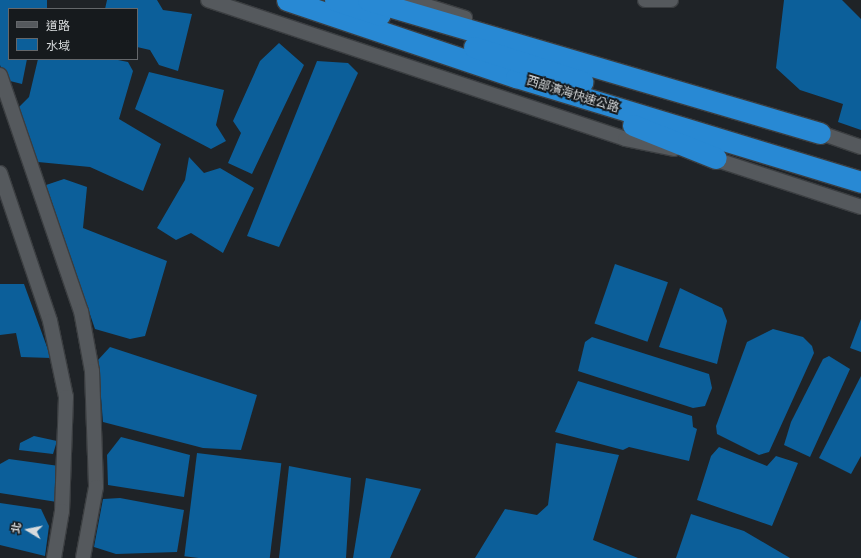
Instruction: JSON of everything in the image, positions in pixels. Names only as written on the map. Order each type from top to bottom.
[{"type":"highway","points":[[269,0],[341,28],[613,117],[716,158]]},
{"type":"highway","name":"西部濱海快速公路","points":[[287,0],[516,77],[861,182]]},
{"type":"highway","name":"西部濱海快速公路","points":[[335,0],[521,63],[861,167]]},
{"type":"highway","points":[[368,0],[820,133]]},
{"type":"street","points":[[208,0],[625,139],[716,158],[861,207]]},
{"type":"street","points":[[408,0],[721,96],[861,147]]},
{"type":"street","points":[[645,0],[671,0]]},
{"type":"street","points":[[0,75],[81,311],[92,370],[96,487],[83,558]]},
{"type":"street","points":[[0,173],[50,321],[66,397],[62,511],[54,558]]},
{"type":"water","points":[[0,0],[47,0],[47,8],[8,8],[8,60],[27,60],[22,84],[6,80],[0,65]]},
{"type":"water","points":[[107,0],[157,0],[163,10],[192,14],[178,71],[159,65],[150,50],[138,47],[138,8],[105,8]]},
{"type":"water","points":[[784,0],[842,0],[861,19],[861,130],[838,122],[843,104],[800,90],[776,68]]},
{"type":"water","points":[[279,43],[304,65],[252,174],[228,163],[241,133],[233,121],[260,61]]},
{"type":"water","points":[[38,60],[118,60],[128,62],[133,71],[119,119],[161,144],[143,191],[90,167],[38,162],[18,108],[29,97]]},
{"type":"water","points":[[317,61],[348,63],[358,73],[279,247],[247,236]]},
{"type":"water","points":[[149,72],[224,90],[216,125],[226,141],[211,149],[135,109]]},
{"type":"water","points":[[189,157],[204,173],[220,168],[254,188],[223,253],[191,233],[176,240],[157,228],[185,180]]},
{"type":"water","points":[[64,179],[87,187],[83,228],[167,261],[145,336],[130,339],[95,329],[46,185]]},
{"type":"water","points":[[615,264],[668,282],[647,342],[594,324]]},
{"type":"water","points":[[0,284],[24,284],[51,358],[21,357],[16,333],[0,335]]},
{"type":"water","points":[[680,288],[722,308],[727,321],[717,364],[659,347]]},
{"type":"water","points":[[861,319],[861,352],[850,348]]},
{"type":"water","points":[[773,329],[803,337],[812,346],[814,353],[769,452],[759,455],[717,434],[716,426],[747,342]]},
{"type":"water","points":[[592,337],[709,374],[712,388],[705,406],[693,408],[578,371],[585,342]]},
{"type":"water","points":[[110,347],[257,395],[241,450],[203,448],[103,422],[98,360]]},
{"type":"water","points":[[829,356],[850,369],[810,457],[784,445],[791,422],[823,359]]},
{"type":"water","points":[[861,376],[861,456],[851,474],[819,458]]},
{"type":"water","points":[[578,381],[692,416],[693,427],[697,429],[689,461],[629,447],[623,450],[555,432]]},
{"type":"water","points":[[34,436],[57,441],[53,454],[19,450],[20,443]]},
{"type":"water","points":[[121,437],[190,455],[184,497],[108,485],[107,455]]},
{"type":"water","points":[[556,443],[619,455],[593,540],[638,558],[475,558],[505,509],[537,515],[548,505]]},
{"type":"water","points":[[719,447],[767,466],[776,456],[798,463],[772,526],[697,500],[711,456]]},
{"type":"water","points":[[197,453],[281,463],[270,558],[199,558],[184,556]]},
{"type":"water","points":[[9,459],[59,466],[57,502],[0,493],[0,464]]},
{"type":"water","points":[[289,466],[351,478],[346,558],[279,558]]},
{"type":"water","points":[[366,478],[421,489],[390,558],[353,558]]},
{"type":"water","points":[[120,498],[184,510],[177,552],[116,554],[94,547],[103,499]]},
{"type":"water","points":[[0,503],[41,509],[49,526],[45,556],[0,545]]},
{"type":"water","points":[[691,514],[744,531],[790,558],[676,558]]}]
